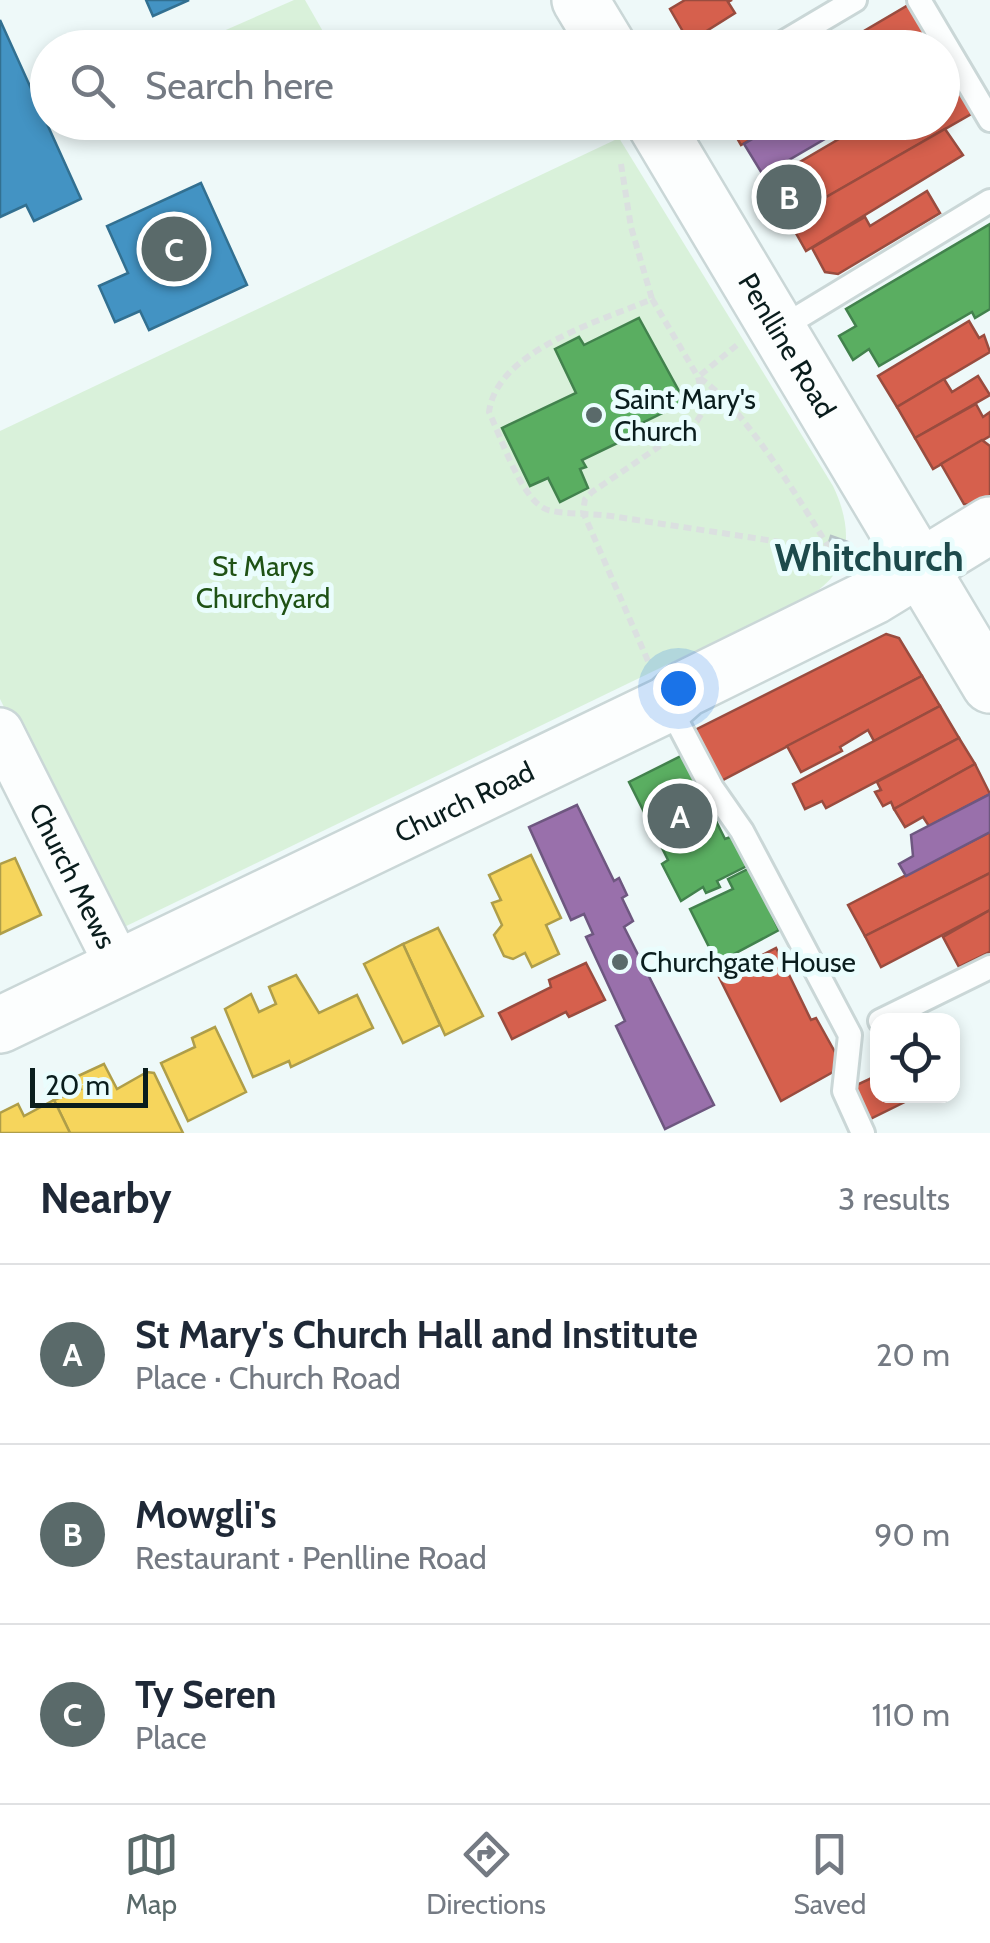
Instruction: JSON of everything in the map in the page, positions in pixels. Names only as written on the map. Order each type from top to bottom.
[{"type":"street","points":[[580,0],[598,30]]},
{"type":"street","name":"Penlline Road","points":[[640,140],[762,334],[919,567],[990,685]]},
{"type":"street","name":"Church Road","points":[[0,1025],[119,968],[660,688],[685,689],[874,596],[990,524]]},
{"type":"street","name":"Church Mews","points":[[0,731],[119,968]]},
{"type":"lane","points":[[804,30],[854,0]]},
{"type":"lane","points":[[919,0],[937,30]]},
{"type":"lane","points":[[960,69],[990,120]]},
{"type":"lane","points":[[762,334],[990,201]]},
{"type":"lane","points":[[660,688],[712,788],[742,831],[850,1035],[844,1091],[863,1133]]},
{"type":"lane","points":[[895,1013],[990,967]]},
{"type":"lane","points":[[850,1035],[870,1025]]},
{"type":"path","points":[[637,140],[631,227],[652,299],[698,377],[734,413],[786,481],[828,546],[547,510],[534,502],[489,412],[499,379],[520,362],[652,299]]},
{"type":"path","points":[[698,377],[762,334]]},
{"type":"path","points":[[660,688],[583,512],[585,500],[592,492],[697,422],[705,408],[698,377]]},
{"type":"green space","points":[[294,0],[305,0],[322,30],[226,30]]},
{"type":"green space","name":"St Marys Churchyard","points":[[620,140],[833,486],[844,517],[845,546],[835,573],[811,595],[116,931],[0,699],[0,431]]},
{"type":"building: Homes","points":[[531,855],[561,918],[546,925],[559,954],[532,967],[525,953],[513,959],[504,956],[494,935],[502,925],[492,903],[501,900],[489,875]]},
{"type":"building: Homes","points":[[15,858],[41,915],[0,934],[0,864]]},
{"type":"building: Homes","points":[[438,928],[483,1016],[445,1035],[403,944]]},
{"type":"building: Homes","points":[[403,944],[440,1025],[403,1043],[364,964]]},
{"type":"building: Homes","points":[[296,975],[319,1013],[357,995],[373,1028],[291,1067],[289,1061],[253,1077],[225,1009],[251,994],[259,1012],[276,1004],[269,987]]},
{"type":"building: Homes","points":[[215,1027],[246,1092],[188,1121],[161,1063],[195,1047],[192,1038]]},
{"type":"building: Homes","points":[[104,1064],[117,1089],[147,1072],[154,1073],[183,1133],[70,1133],[54,1100],[81,1089],[76,1077]]},
{"type":"building: Homes","points":[[54,1100],[70,1133],[0,1133],[0,1113],[18,1104],[24,1116]]},
{"type":"building: Shops","points":[[685,0],[732,0],[728,2],[735,13],[708,30],[682,30],[670,9]]},
{"type":"building: Shops","points":[[910,4],[926,30],[866,30]]},
{"type":"building: Shops","points":[[960,91],[973,113],[960,120]]},
{"type":"building: Shops","points":[[837,140],[926,140],[788,219],[769,186],[796,171],[793,166]]},
{"type":"building: Shops","points":[[926,140],[953,140],[963,155],[806,251],[788,219]]},
{"type":"building: Shops","points":[[927,191],[940,213],[838,274],[825,272],[812,248],[865,217],[870,226]]},
{"type":"building: Shops","points":[[969,321],[979,338],[984,335],[990,352],[897,407],[878,376]]},
{"type":"building: Shops","points":[[978,376],[990,395],[915,438],[897,407],[944,379],[952,392]]},
{"type":"building: Shops","points":[[976,404],[983,417],[990,412],[990,436],[933,469],[915,438]]},
{"type":"building: Shops","points":[[982,440],[990,446],[990,497],[975,506],[964,504],[941,464]]},
{"type":"building: Shops","points":[[886,634],[899,638],[922,676],[719,782],[689,733]]},
{"type":"building: Shops","points":[[922,676],[940,706],[874,741],[868,730],[840,747],[842,751],[801,772],[787,746]]},
{"type":"building: Shops","points":[[940,706],[959,738],[826,808],[822,801],[805,809],[793,784]]},
{"type":"building: Shops","points":[[959,738],[975,764],[894,809],[891,802],[883,806],[875,792],[881,790],[877,782]]},
{"type":"building: Shops","points":[[975,764],[990,794],[929,826],[923,817],[905,827],[894,809]]},
{"type":"building: Shops","points":[[990,832],[990,873],[865,936],[848,905]]},
{"type":"building: Shops","points":[[990,873],[990,910],[881,967],[865,936]]},
{"type":"building: Shops","points":[[990,910],[990,952],[959,967],[943,937]]},
{"type":"building: Shops","points":[[776,948],[811,1020],[816,1018],[836,1054],[833,1072],[781,1101],[719,977]]},
{"type":"building: Shops","points":[[586,963],[605,1000],[569,1017],[566,1012],[512,1039],[499,1013],[551,987],[549,980]]},
{"type":"building: Shops","points":[[870,1079],[870,1103],[903,1103],[866,1121],[850,1088]]},
{"type":"building: Offices","points":[[751,140],[823,140],[763,175],[744,144]]},
{"type":"building: Offices","points":[[990,794],[990,832],[906,876],[899,864],[913,856],[911,835]]},
{"type":"building: Offices","name":"Churchgate House","points":[[577,805],[614,881],[619,878],[627,895],[622,898],[633,921],[624,927],[714,1105],[665,1129],[616,1026],[625,1021],[586,937],[593,934],[584,914],[571,920],[529,827]]},
{"type":"building: Schools","points":[[146,0],[189,0],[153,16]]},
{"type":"building: Schools","points":[[0,20],[30,86],[30,140],[54,140],[81,199],[34,221],[26,205],[0,217]]},
{"type":"building: Schools","points":[[201,183],[247,285],[149,330],[140,311],[115,322],[99,286],[128,273],[107,226]]},
{"type":"building: Public","points":[[990,224],[990,309],[975,318],[972,312],[879,366],[869,349],[853,360],[839,336],[856,326],[846,309]]},
{"type":"building: Public","name":"Saint Mary's Church","points":[[639,318],[685,402],[630,429],[632,436],[582,460],[586,467],[580,469],[588,488],[560,502],[548,478],[530,486],[502,428],[576,393],[555,349],[579,337],[584,345]]},
{"type":"building: Public","points":[[683,755],[725,839],[733,836],[749,865],[717,881],[720,887],[706,893],[703,887],[681,901],[662,864],[668,860],[629,782]]},
{"type":"building: Public","points":[[750,868],[779,930],[717,963],[690,909],[733,889],[728,879]]},
{"type":"building: Other","points":[[831,536],[848,542],[842,560],[825,555]]},
{"type":"place","name":"Mowgli's","points":[[789,197]]},
{"type":"place","name":"Ty Seren","points":[[174,249]]},
{"type":"place","name":"Saint Mary's Church","points":[[594,415]]},
{"type":"place","name":"St Mary's Church Hall and Institute","points":[[680,816]]},
{"type":"place","name":"Churchgate House","points":[[620,962]]},
{"type":"district","name":"Whitchurch","points":[[869,557]]}]
